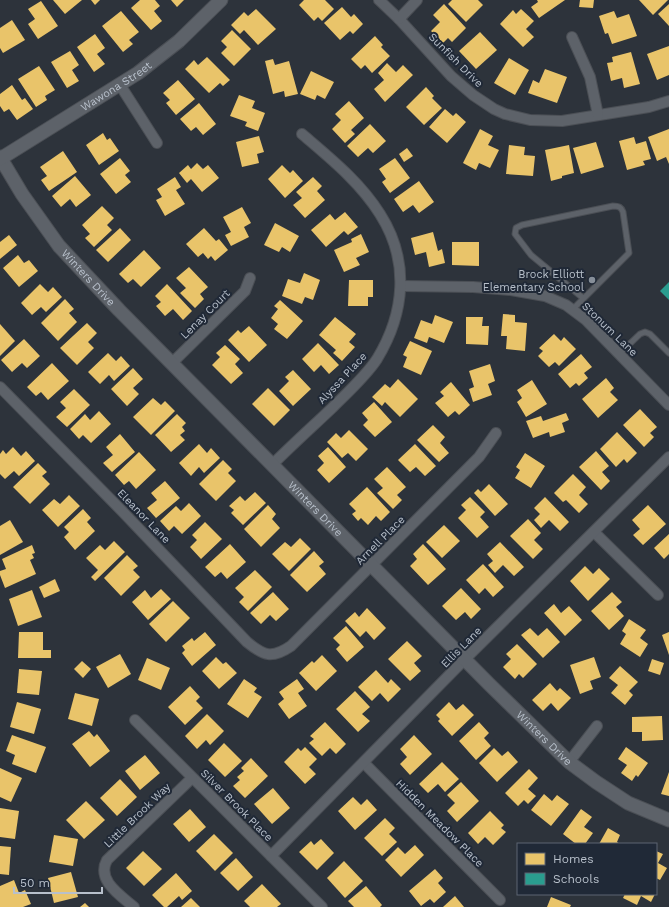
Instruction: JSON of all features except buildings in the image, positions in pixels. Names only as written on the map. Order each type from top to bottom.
[{"type":"street","name":"Wawona Street","points":[[0,158],[120,85],[179,41],[221,0]]},
{"type":"street","name":"Sunfish Drive","points":[[379,0],[399,19],[451,76],[473,95],[494,109],[505,114],[530,120],[562,121],[649,108],[669,101]]},
{"type":"street","points":[[399,19],[417,0]]},
{"type":"street","points":[[572,37],[590,78],[598,115]]},
{"type":"street","points":[[120,85],[157,144]]},
{"type":"street","name":"Alyssa Place","points":[[273,464],[349,391],[376,360],[390,334],[402,286],[398,257],[392,235],[380,213],[344,171],[302,134]]},
{"type":"street","name":"Winters Drive","points":[[0,158],[22,194],[59,246],[119,310],[273,464],[372,566],[569,762],[628,803],[669,820]]},
{"type":"street","name":"Lenay Court","points":[[172,363],[245,290],[250,278]]},
{"type":"street","name":"Stonum Lane","points":[[402,286],[473,287],[511,290],[545,296],[566,305],[586,320],[669,405]]},
{"type":"street","name":"Eleanor Lane","points":[[0,387],[122,510],[247,642],[257,651],[267,655],[274,654]]},
{"type":"street","name":"Arnell Place","points":[[274,654],[282,652],[291,646],[372,566],[479,457],[496,433]]},
{"type":"street","name":"Ellis Lane","points":[[271,856],[465,659],[669,457]]},
{"type":"street","points":[[594,532],[658,595]]},
{"type":"street","name":"Silver Brook Place","points":[[135,720],[322,907]]},
{"type":"street","points":[[569,762],[597,726]]},
{"type":"street","name":"Hidden Meadow Place","points":[[364,763],[500,900]]},
{"type":"street","name":"Little Brook Way","points":[[134,907],[107,882],[104,872],[104,865],[107,860],[192,778]]},
{"type":"lane","points":[[572,310],[629,253],[623,212],[618,206],[522,225],[516,228],[516,234],[531,255],[583,298]]},
{"type":"lane","points":[[619,354],[640,334],[645,332],[650,334],[669,353]]},
{"type":"place","name":"Brock Elliott Elementary School","points":[[592,280]]}]
